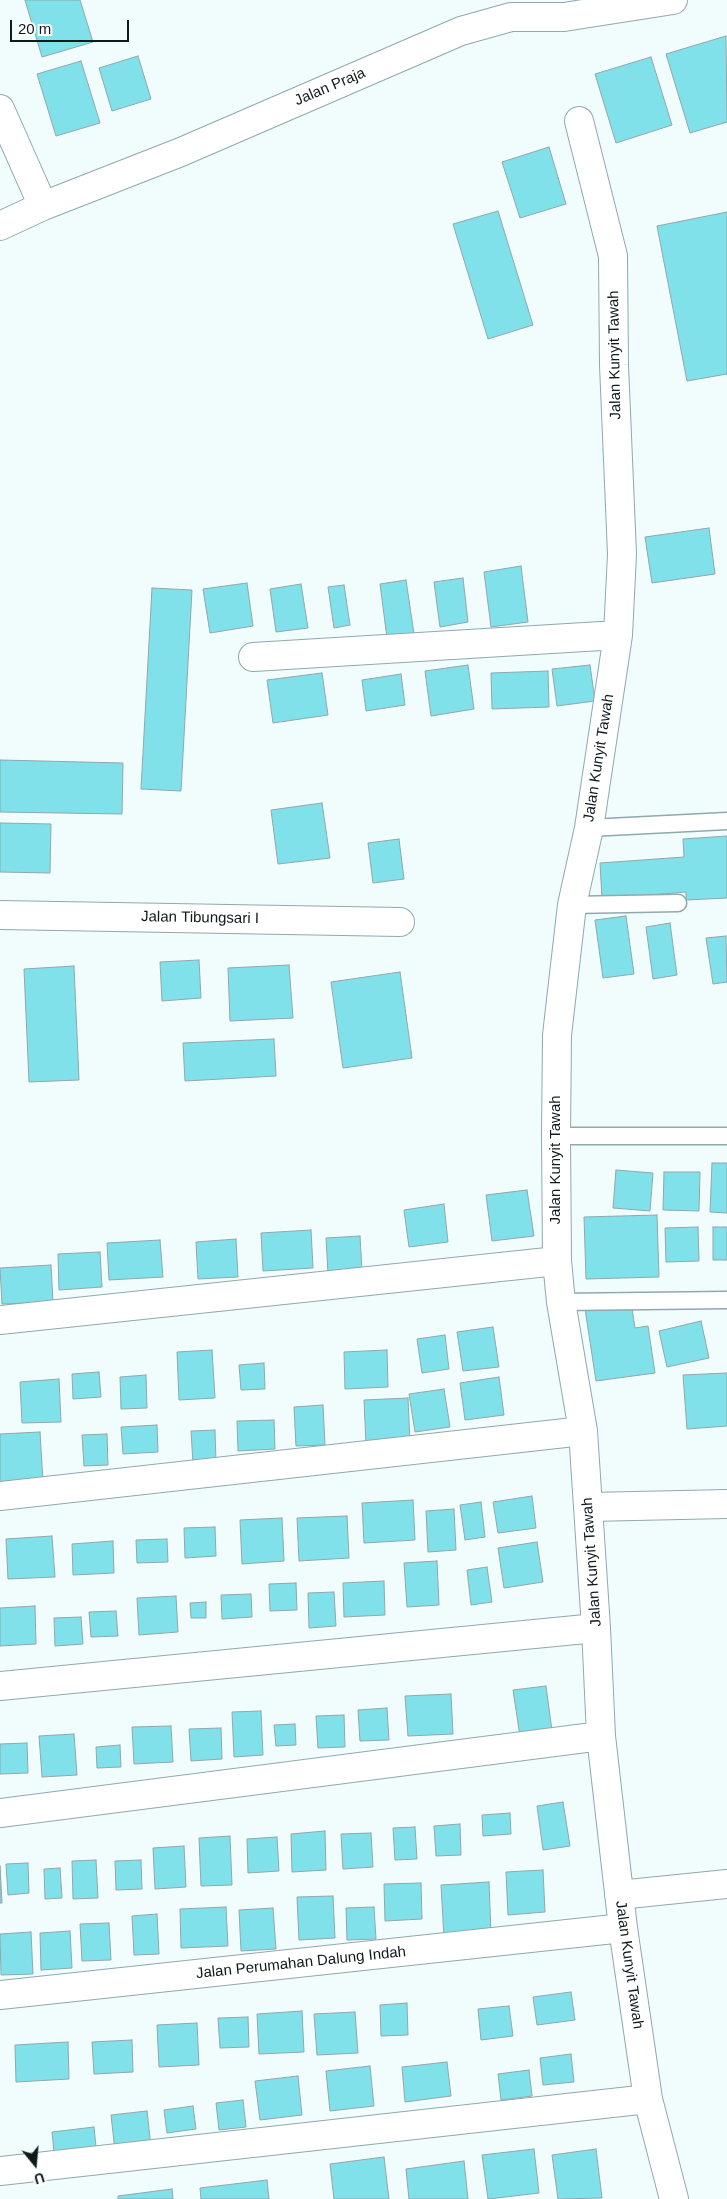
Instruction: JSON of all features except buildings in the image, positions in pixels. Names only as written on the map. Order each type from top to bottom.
[{"type":"street","name":"Jalan Praja","points":[[0,226],[43,206],[189,148],[461,31],[511,17],[564,17],[674,0]]},
{"type":"street","points":[[0,109],[43,206]]},
{"type":"street","name":"Jalan Kunyit Tawah","points":[[579,121],[613,256],[614,365],[622,554],[618,635],[589,828],[572,905],[557,1035],[557,1261],[561,1302],[583,1431],[589,1507],[601,1736],[620,1895],[612,1929],[648,2099],[674,2199]]},
{"type":"street","points":[[253,657],[618,635]]},
{"type":"street","name":"Jalan Tibungsari I","points":[[0,915],[400,922]]},
{"type":"street","points":[[0,1320],[557,1261]]},
{"type":"street","points":[[0,1496],[583,1431]]},
{"type":"street","points":[[589,1507],[727,1504]]},
{"type":"street","points":[[0,1686],[596,1628]]},
{"type":"street","points":[[0,1813],[601,1736]]},
{"type":"street","points":[[620,1895],[727,1884]]},
{"type":"street","name":"Jalan Perumahan Dalung Indah","points":[[0,1995],[612,1929]]},
{"type":"street","points":[[0,2171],[648,2099]]},
{"type":"lane","points":[[589,828],[727,822]]},
{"type":"lane","points":[[572,905],[678,903]]},
{"type":"lane","points":[[556,1136],[727,1136]]},
{"type":"lane","points":[[561,1302],[727,1300]]}]
